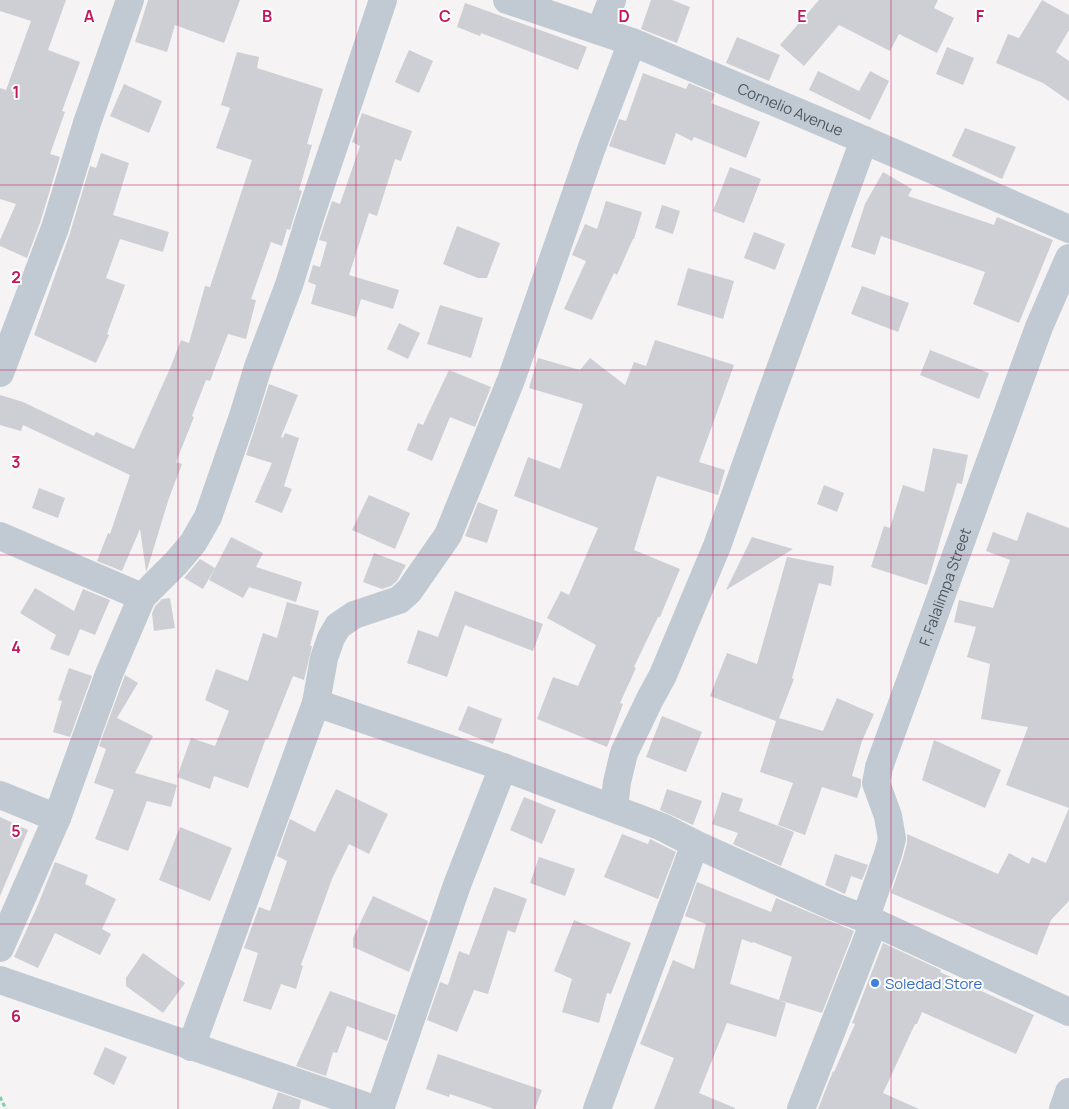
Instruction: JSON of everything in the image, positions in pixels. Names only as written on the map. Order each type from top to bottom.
[{"type":"street","points":[[0,373],[55,228],[87,123],[130,0]]},
{"type":"street","points":[[0,948],[57,818],[110,674],[142,597],[193,543],[208,517],[258,367],[289,285],[383,0]]},
{"type":"street","name":"Cornelio Avenue","points":[[507,0],[632,42],[1069,229]]},
{"type":"street","points":[[600,31],[612,0]]},
{"type":"street","points":[[192,1047],[316,703],[324,658],[331,638],[338,626],[354,615],[399,600],[409,591],[448,535],[511,380],[592,147],[632,42]]},
{"type":"street","points":[[614,808],[617,782],[624,753],[663,676],[717,546],[864,140]]},
{"type":"street","name":"F. Falalimpa Street","points":[[801,1109],[869,920],[892,838],[888,816],[876,783],[879,767],[1039,327],[1069,258]]},
{"type":"street","points":[[0,536],[142,597]]},
{"type":"street","points":[[316,703],[503,767],[662,827],[695,844],[869,920],[1069,1012]]},
{"type":"street","points":[[380,1109],[457,885],[503,767]]},
{"type":"street","points":[[0,796],[57,818]]},
{"type":"street","points":[[597,1109],[695,844]]},
{"type":"street","points":[[0,980],[374,1109]]},
{"type":"street","points":[[1063,1109],[1069,1092]]},
{"type":"path","points":[[0,1097],[6,1109]]},
{"type":"building","points":[[0,0],[66,0],[48,50],[80,62],[62,111],[65,112],[50,154],[60,157],[27,258],[0,246],[0,240],[16,204],[0,199],[0,88],[6,90],[31,21],[0,11]]},
{"type":"building","points":[[148,0],[240,0],[224,43],[175,25],[167,52],[135,42]]},
{"type":"building","points":[[651,0],[672,0],[690,7],[677,43],[641,29]]},
{"type":"building","points":[[819,0],[938,0],[934,8],[954,18],[937,53],[899,34],[890,51],[839,25],[804,66],[780,45]]},
{"type":"building","points":[[1042,0],[1069,15],[1069,30],[1056,52],[1069,61],[1069,101],[1043,83],[996,63],[1008,34],[1019,38]]},
{"type":"building","points":[[465,3],[587,47],[578,70],[481,33],[480,36],[457,27]]},
{"type":"building","points":[[737,37],[780,55],[769,81],[726,63]]},
{"type":"building","points":[[947,47],[974,58],[963,85],[936,74]]},
{"type":"building","points":[[409,50],[433,61],[419,93],[395,82]]},
{"type":"building","points":[[237,52],[259,57],[257,68],[323,89],[307,144],[312,145],[299,190],[302,191],[290,230],[287,229],[282,246],[271,242],[251,299],[256,300],[246,339],[228,334],[210,381],[206,380],[176,462],[182,464],[169,498],[147,570],[140,529],[122,571],[97,561],[108,533],[110,534],[130,475],[23,425],[21,431],[0,425],[0,395],[23,402],[94,436],[96,432],[134,449],[181,340],[189,343],[205,286],[210,287],[252,160],[216,148],[230,108],[221,105]]},
{"type":"building","points":[[818,71],[859,91],[870,71],[889,81],[870,120],[809,90]]},
{"type":"building","points":[[643,73],[686,89],[689,83],[715,94],[711,103],[760,122],[746,158],[694,137],[692,141],[676,133],[665,165],[609,146],[619,119],[626,121]]},
{"type":"building","points":[[124,84],[162,101],[149,133],[110,116]]},
{"type":"building","points":[[362,113],[412,131],[401,161],[395,159],[377,216],[369,213],[349,275],[399,290],[393,309],[361,299],[356,317],[311,304],[316,285],[308,282],[313,265],[320,267],[327,242],[319,240],[332,201],[340,204],[360,146],[352,142]]},
{"type":"building","points":[[965,128],[1016,147],[1002,179],[952,156]]},
{"type":"building","points":[[101,153],[129,163],[113,215],[169,232],[163,252],[120,239],[106,278],[125,285],[107,334],[109,335],[96,363],[34,335],[70,233],[90,166],[96,168]]},
{"type":"building","points":[[730,167],[761,179],[744,223],[713,211]]},
{"type":"building","points":[[883,172],[912,189],[908,196],[994,225],[997,217],[1053,240],[1019,323],[973,304],[985,272],[881,236],[875,255],[851,247],[865,204]]},
{"type":"building","points":[[606,201],[642,212],[634,239],[617,275],[614,273],[592,320],[564,309],[586,261],[572,255],[585,224],[597,229]]},
{"type":"building","points":[[662,205],[680,211],[673,234],[655,228]]},
{"type":"building","points":[[457,226],[500,243],[487,278],[478,278],[443,264]]},
{"type":"building","points":[[754,232],[785,244],[775,270],[744,258]]},
{"type":"building","points":[[688,268],[734,281],[723,319],[677,305]]},
{"type":"building","points":[[862,286],[909,303],[898,332],[851,314]]},
{"type":"building","points":[[440,305],[483,318],[471,358],[427,344]]},
{"type":"building","points":[[399,323],[420,333],[408,359],[387,349]]},
{"type":"building","points":[[655,340],[734,365],[699,462],[725,470],[718,495],[657,476],[634,550],[680,569],[660,617],[658,617],[634,667],[636,668],[620,703],[623,704],[607,747],[537,719],[553,677],[578,686],[596,645],[547,618],[561,591],[569,595],[598,528],[514,496],[528,457],[560,469],[583,404],[529,388],[538,358],[580,370],[590,358],[625,385],[634,362],[646,366]]},
{"type":"building","points":[[930,350],[989,373],[979,399],[920,375]]},
{"type":"building","points":[[449,370],[491,387],[475,427],[450,417],[432,461],[407,450],[418,423],[423,425]]},
{"type":"building","points":[[269,384],[298,395],[281,437],[283,438],[285,433],[299,438],[284,486],[292,489],[282,513],[255,502],[272,463],[246,455]]},
{"type":"building","points":[[933,448],[968,455],[962,484],[957,483],[927,585],[871,567],[884,526],[890,528],[903,485],[924,492]]},
{"type":"building","points":[[824,485],[844,493],[837,512],[817,504]]},
{"type":"building","points":[[39,488],[65,498],[58,518],[32,508]]},
{"type":"building","points":[[369,495],[410,513],[395,549],[352,530]]},
{"type":"building","points":[[478,502],[498,510],[487,543],[465,536]]},
{"type":"building","points":[[1027,512],[1069,528],[1069,808],[1006,785],[1028,727],[981,719],[990,664],[967,657],[976,627],[954,622],[959,600],[993,608],[1010,560],[986,551],[993,532],[1017,541]]},
{"type":"building","points":[[231,537],[263,553],[256,567],[302,582],[296,602],[249,587],[243,598],[209,580]]},
{"type":"building","points":[[752,537],[793,549],[726,590]]},
{"type":"building","points":[[374,553],[406,565],[397,581],[391,586],[382,589],[363,582]]},
{"type":"building","points":[[787,557],[834,566],[831,586],[819,583],[792,678],[794,679],[779,718],[823,731],[837,698],[874,714],[862,741],[852,776],[861,779],[857,798],[822,787],[805,835],[778,825],[793,783],[760,772],[776,721],[710,696],[727,653],[757,664]]},
{"type":"building","points":[[200,559],[215,568],[203,589],[184,578]]},
{"type":"building","points":[[35,588],[74,611],[83,589],[110,600],[95,635],[80,629],[69,656],[50,649],[56,635],[20,613]]},
{"type":"building","points":[[455,591],[543,624],[533,651],[465,625],[447,677],[407,663],[418,630],[438,637]]},
{"type":"building","points":[[170,598],[175,628],[154,631],[152,614],[155,606],[162,599]]},
{"type":"building","points":[[287,602],[319,611],[310,646],[312,646],[304,680],[293,676],[268,739],[266,738],[248,788],[214,776],[210,789],[177,777],[191,738],[215,746],[229,711],[205,700],[216,669],[248,681],[263,633],[277,638]]},
{"type":"building","points":[[69,668],[92,676],[70,737],[53,732],[62,701],[58,700]]},
{"type":"building","points":[[125,675],[138,683],[117,718],[153,736],[135,773],[177,785],[171,807],[147,801],[128,851],[95,839],[114,790],[94,783],[106,749],[99,746]]},
{"type":"building","points":[[468,706],[502,719],[493,744],[458,730]]},
{"type":"building","points":[[662,716],[702,732],[686,772],[646,757]]},
{"type":"building","points":[[934,740],[1001,770],[985,808],[922,780]]},
{"type":"building","points":[[336,789],[388,814],[369,854],[349,844],[332,879],[301,965],[303,966],[296,989],[281,984],[271,1010],[243,1001],[258,953],[244,948],[259,907],[270,911],[287,861],[277,856],[290,819],[315,832]]},
{"type":"building","points":[[667,789],[702,801],[693,825],[660,810]]},
{"type":"building","points":[[722,792],[743,799],[739,811],[794,832],[781,866],[733,844],[738,833],[712,824]]},
{"type":"building","points":[[524,797],[556,810],[542,844],[510,830]]},
{"type":"building","points":[[1069,808],[1069,901],[1051,920],[1037,955],[891,893],[903,858],[907,834],[998,874],[1009,853],[1029,864],[1032,857],[1046,863]]},
{"type":"building","points":[[0,817],[28,830],[0,896]]},
{"type":"building","points":[[180,827],[232,848],[210,901],[159,880]]},
{"type":"building","points":[[622,834],[648,844],[650,839],[676,852],[658,899],[604,877]]},
{"type":"building","points":[[835,854],[868,865],[862,880],[851,876],[845,894],[825,885]]},
{"type":"building","points":[[539,857],[575,869],[565,896],[530,883]]},
{"type":"building","points":[[55,862],[88,875],[85,884],[116,899],[102,929],[111,934],[100,955],[55,933],[38,968],[14,957]]},
{"type":"building","points":[[697,882],[771,912],[776,898],[854,931],[822,1013],[779,1000],[786,1003],[776,1037],[727,1023],[699,1093],[735,1109],[654,1109],[674,1058],[640,1044],[673,960],[694,969],[706,924],[685,916]],"holes":[[[742,939],[792,957],[779,1000],[730,984]]]},
{"type":"building","points":[[494,887],[527,899],[515,933],[508,930],[488,994],[474,990],[457,1032],[427,1020],[440,982],[448,985],[459,951],[469,955]]},
{"type":"building","points":[[373,896],[428,921],[409,972],[353,947],[353,938]]},
{"type":"building","points":[[574,920],[631,943],[611,994],[607,993],[599,1023],[562,1012],[572,979],[554,971]]},
{"type":"building","points":[[883,943],[941,970],[940,972],[1034,1015],[1016,1054],[922,1012],[883,1093],[919,1109],[818,1109],[855,1024],[852,1023]]},
{"type":"building","points":[[143,953],[185,983],[163,1013],[126,986],[126,978]]},
{"type":"building","points":[[330,991],[396,1015],[387,1041],[347,1026],[337,1053],[333,1052],[326,1076],[296,1066]]},
{"type":"building","points":[[105,1047],[127,1057],[114,1085],[93,1074]]},
{"type":"building","points":[[438,1054],[542,1090],[535,1109],[494,1109],[450,1094],[449,1097],[426,1089]]},
{"type":"building","points":[[278,1092],[301,1100],[299,1109],[272,1109]]},
{"type":"place","name":"Soledad Store","points":[[875,983]]}]
